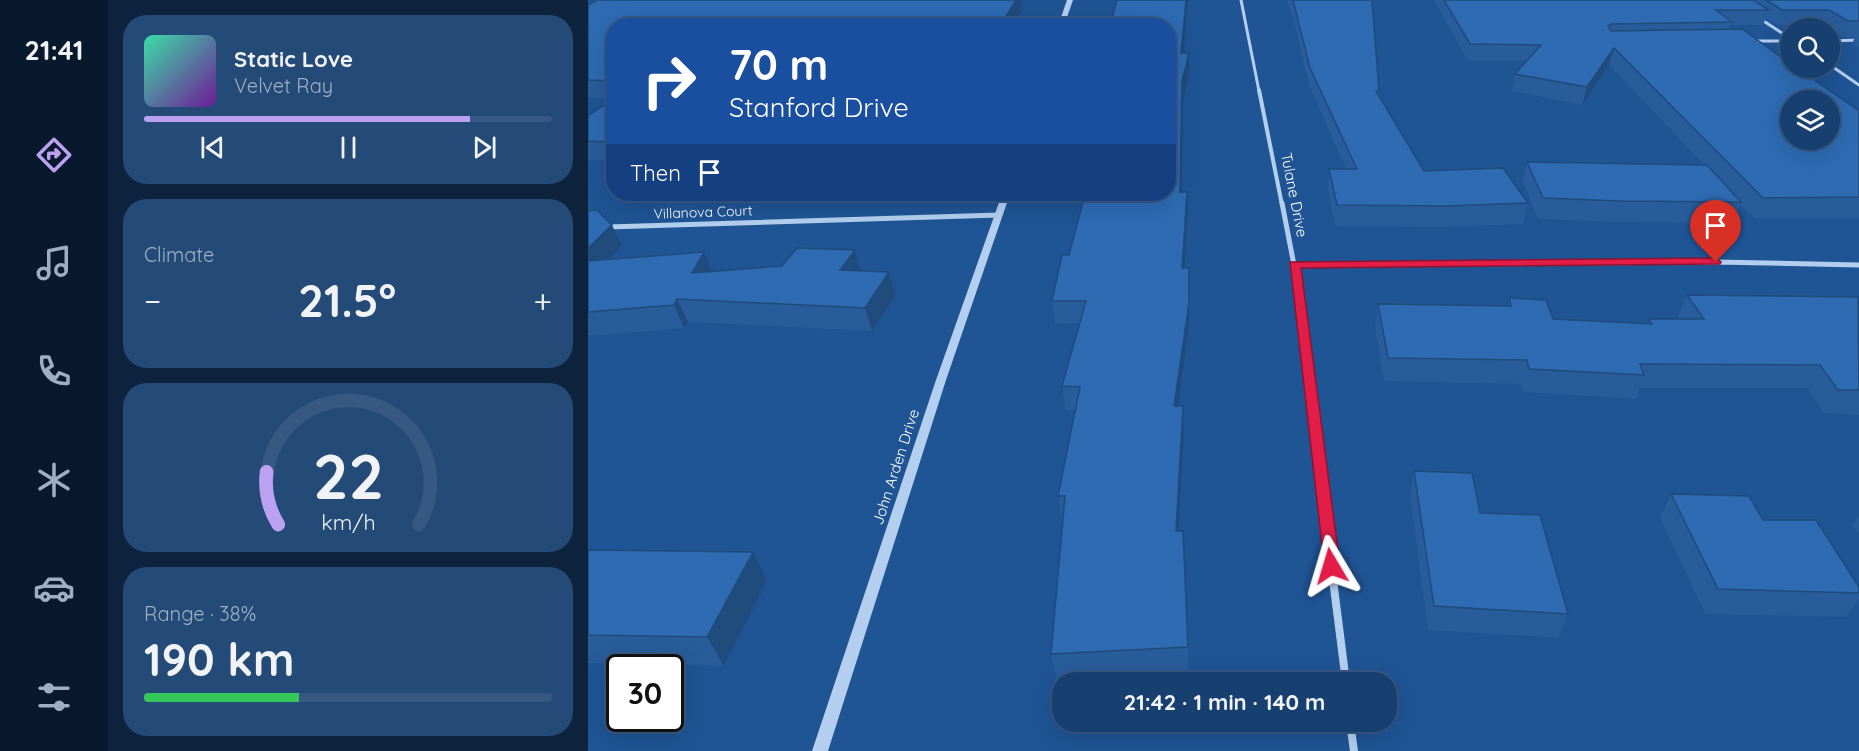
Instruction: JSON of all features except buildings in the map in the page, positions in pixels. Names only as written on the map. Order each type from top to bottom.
[{"type":"street","points":[[1064,18],[1070,0]]},
{"type":"street","name":"Tulane Drive","points":[[1241,0],[1294,265],[1345,672]]},
{"type":"street","points":[[1751,13],[1780,33]]},
{"type":"street","points":[[1745,42],[1780,40]]},
{"type":"street","points":[[1840,40],[1859,40]]},
{"type":"street","points":[[1840,73],[1859,85]]},
{"type":"street","name":"John Arden Drive","points":[[820,751],[941,380],[1004,201]]},
{"type":"street","name":"Villanova Court","points":[[600,227],[999,215]]},
{"type":"street","points":[[1294,265],[1704,262],[1859,265]]},
{"type":"street","points":[[1351,732],[1354,751]]},
{"type":"route","points":[[1331,566],[1294,265],[1716,262]]}]
